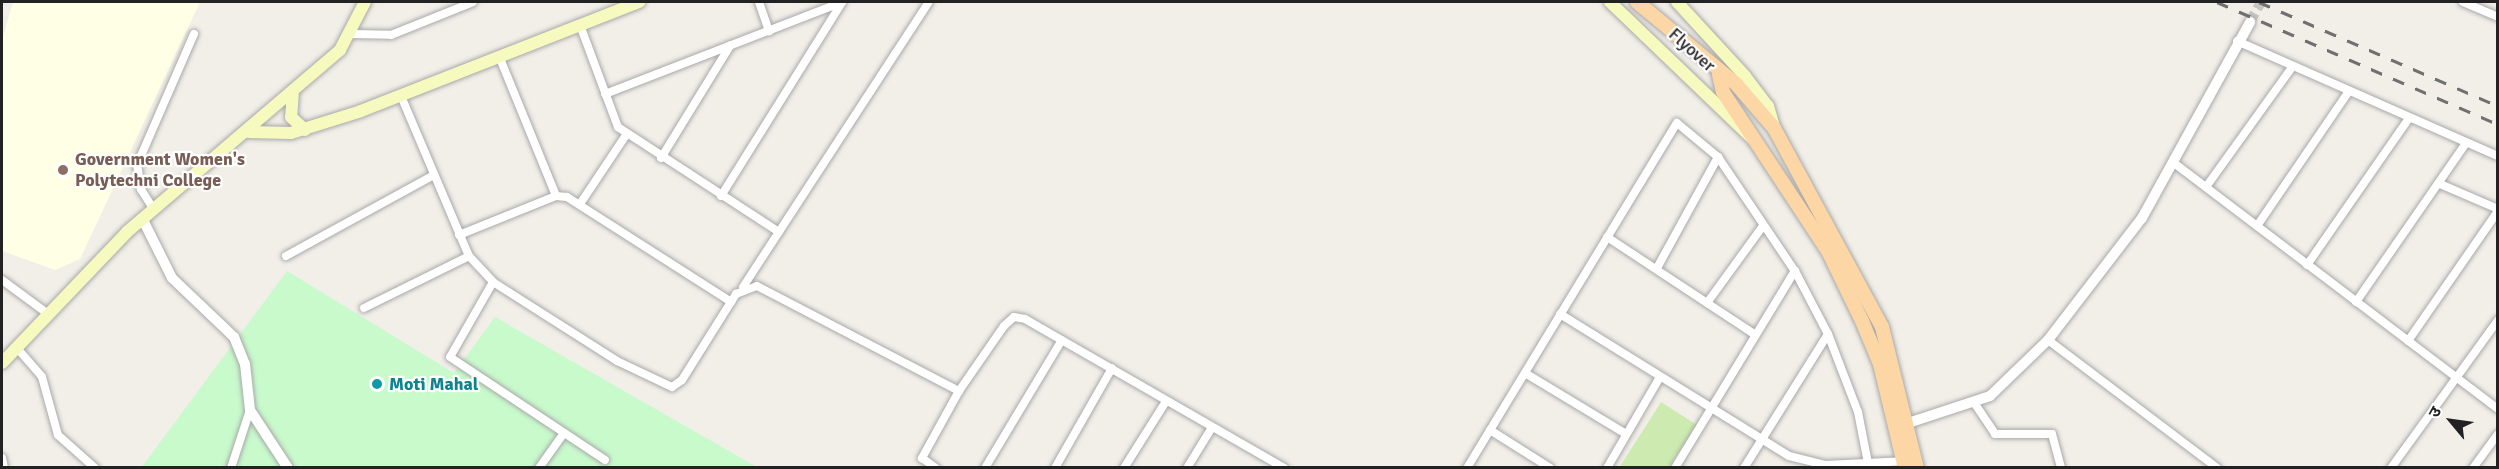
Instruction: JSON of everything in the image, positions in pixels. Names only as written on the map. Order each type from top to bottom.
[{"type":"main road","points":[[249,132],[305,130],[401,96],[639,2]]},
{"type":"main road","points":[[1610,2],[1758,142]]},
{"type":"main road","name":"Flyover","points":[[1637,2],[1719,75],[1736,84],[1774,128],[1882,327],[1902,425]]},
{"type":"main road","points":[[1677,2],[1745,76],[1768,106],[1774,128]]},
{"type":"main road","points":[[2,363],[47,313],[143,220],[249,132],[352,34],[360,4]]},
{"type":"main road","name":"Flyover","points":[[1719,75],[1723,92],[1745,120],[1828,251],[1880,364],[1902,425]]},
{"type":"main road","points":[[294,89],[288,110],[292,121],[305,130]]},
{"type":"main road","points":[[1902,425],[1910,464]]},
{"type":"street","points":[[352,34],[391,36],[473,2]]},
{"type":"street","points":[[759,2],[769,31]]},
{"type":"street","points":[[605,94],[842,2]]},
{"type":"street","points":[[721,196],[842,2]]},
{"type":"street","points":[[401,96],[432,176],[469,256],[493,282],[617,361],[672,387],[682,380],[730,302],[779,232],[929,2]]},
{"type":"street","points":[[2463,2],[2498,17]]},
{"type":"street","points":[[1902,425],[1975,404],[2005,385],[2048,340],[2127,241],[2174,163],[2237,41],[2250,22]]},
{"type":"street","points":[[580,25],[605,94],[626,135],[779,232]]},
{"type":"street","points":[[154,210],[141,189],[137,165],[194,34]]},
{"type":"street","points":[[2237,41],[2498,156]]},
{"type":"street","points":[[661,158],[730,45]]},
{"type":"street","points":[[499,56],[556,196]]},
{"type":"street","points":[[2206,187],[2293,66]]},
{"type":"street","points":[[2257,226],[2349,91]]},
{"type":"street","points":[[2307,264],[2409,118]]},
{"type":"street","points":[[1467,468],[1672,126],[1684,126],[1718,158],[1795,271],[1828,334],[1858,412],[1868,465]]},
{"type":"street","points":[[580,204],[626,135]]},
{"type":"street","points":[[2356,302],[2440,184],[2466,143]]},
{"type":"street","points":[[1657,268],[1718,158]]},
{"type":"street","points":[[2174,163],[2498,409]]},
{"type":"street","points":[[286,256],[432,176]]},
{"type":"street","points":[[2408,340],[2498,210],[2440,184]]},
{"type":"street","points":[[459,234],[556,196],[580,204],[730,302]]},
{"type":"street","points":[[143,220],[172,278],[234,337],[245,364],[250,410],[231,468]]},
{"type":"street","points":[[1707,303],[1763,226]]},
{"type":"street","points":[[1607,237],[1754,334]]},
{"type":"street","points":[[364,308],[469,256]]},
{"type":"street","points":[[1675,468],[1754,334],[1795,271]]},
{"type":"street","points":[[2,280],[47,313]]},
{"type":"street","points":[[493,282],[450,357],[604,460]]},
{"type":"street","points":[[742,287],[757,286],[959,391]]},
{"type":"street","points":[[1560,314],[1760,440],[1824,466],[1910,464]]},
{"type":"street","points":[[917,468],[959,391],[1014,318],[1062,340],[1113,368],[1165,403],[1267,464],[1284,468]]},
{"type":"street","points":[[2391,468],[2455,376],[2498,320]]},
{"type":"street","points":[[1744,468],[1828,334]]},
{"type":"street","points":[[986,468],[1062,340]]},
{"type":"street","points":[[2048,340],[2217,468]]},
{"type":"street","points":[[17,348],[42,377],[58,435],[95,468]]},
{"type":"street","points":[[1054,468],[1113,368]]},
{"type":"street","points":[[1525,373],[1626,434]]},
{"type":"street","points":[[1606,468],[1660,377]]},
{"type":"street","points":[[1124,468],[1165,403]]},
{"type":"street","points":[[1975,404],[1995,434],[2052,434],[2061,468]]},
{"type":"street","points":[[250,410],[288,468]]},
{"type":"street","points":[[1187,468],[1211,429]]},
{"type":"street","points":[[1490,430],[1550,468]]},
{"type":"street","points":[[539,468],[564,433]]},
{"type":"street","points":[[2475,467],[2498,434]]},
{"type":"street","points":[[2,458],[4,468]]},
{"type":"street","points":[[922,458],[936,468]]},
{"type":"shaded area","name":"Government Women's Polytechni College","points":[[13,2],[200,2],[80,259],[55,270],[2,251],[2,40]]},
{"type":"green space","points":[[287,271],[454,373],[495,317],[757,467],[141,468]]},
{"type":"green space","points":[[1661,402],[1697,425],[1669,467],[1619,468]]},
{"type":"tunnel","points":[[2250,22],[2261,2]]},
{"type":"railway","points":[[2217,2],[2498,124]]},
{"type":"railway","points":[[2259,2],[2498,106]]},
{"type":"place","name":"Government Women's Polytechni College","points":[[63,170]]},
{"type":"place","name":"Moti Mahal","points":[[377,384]]}]
